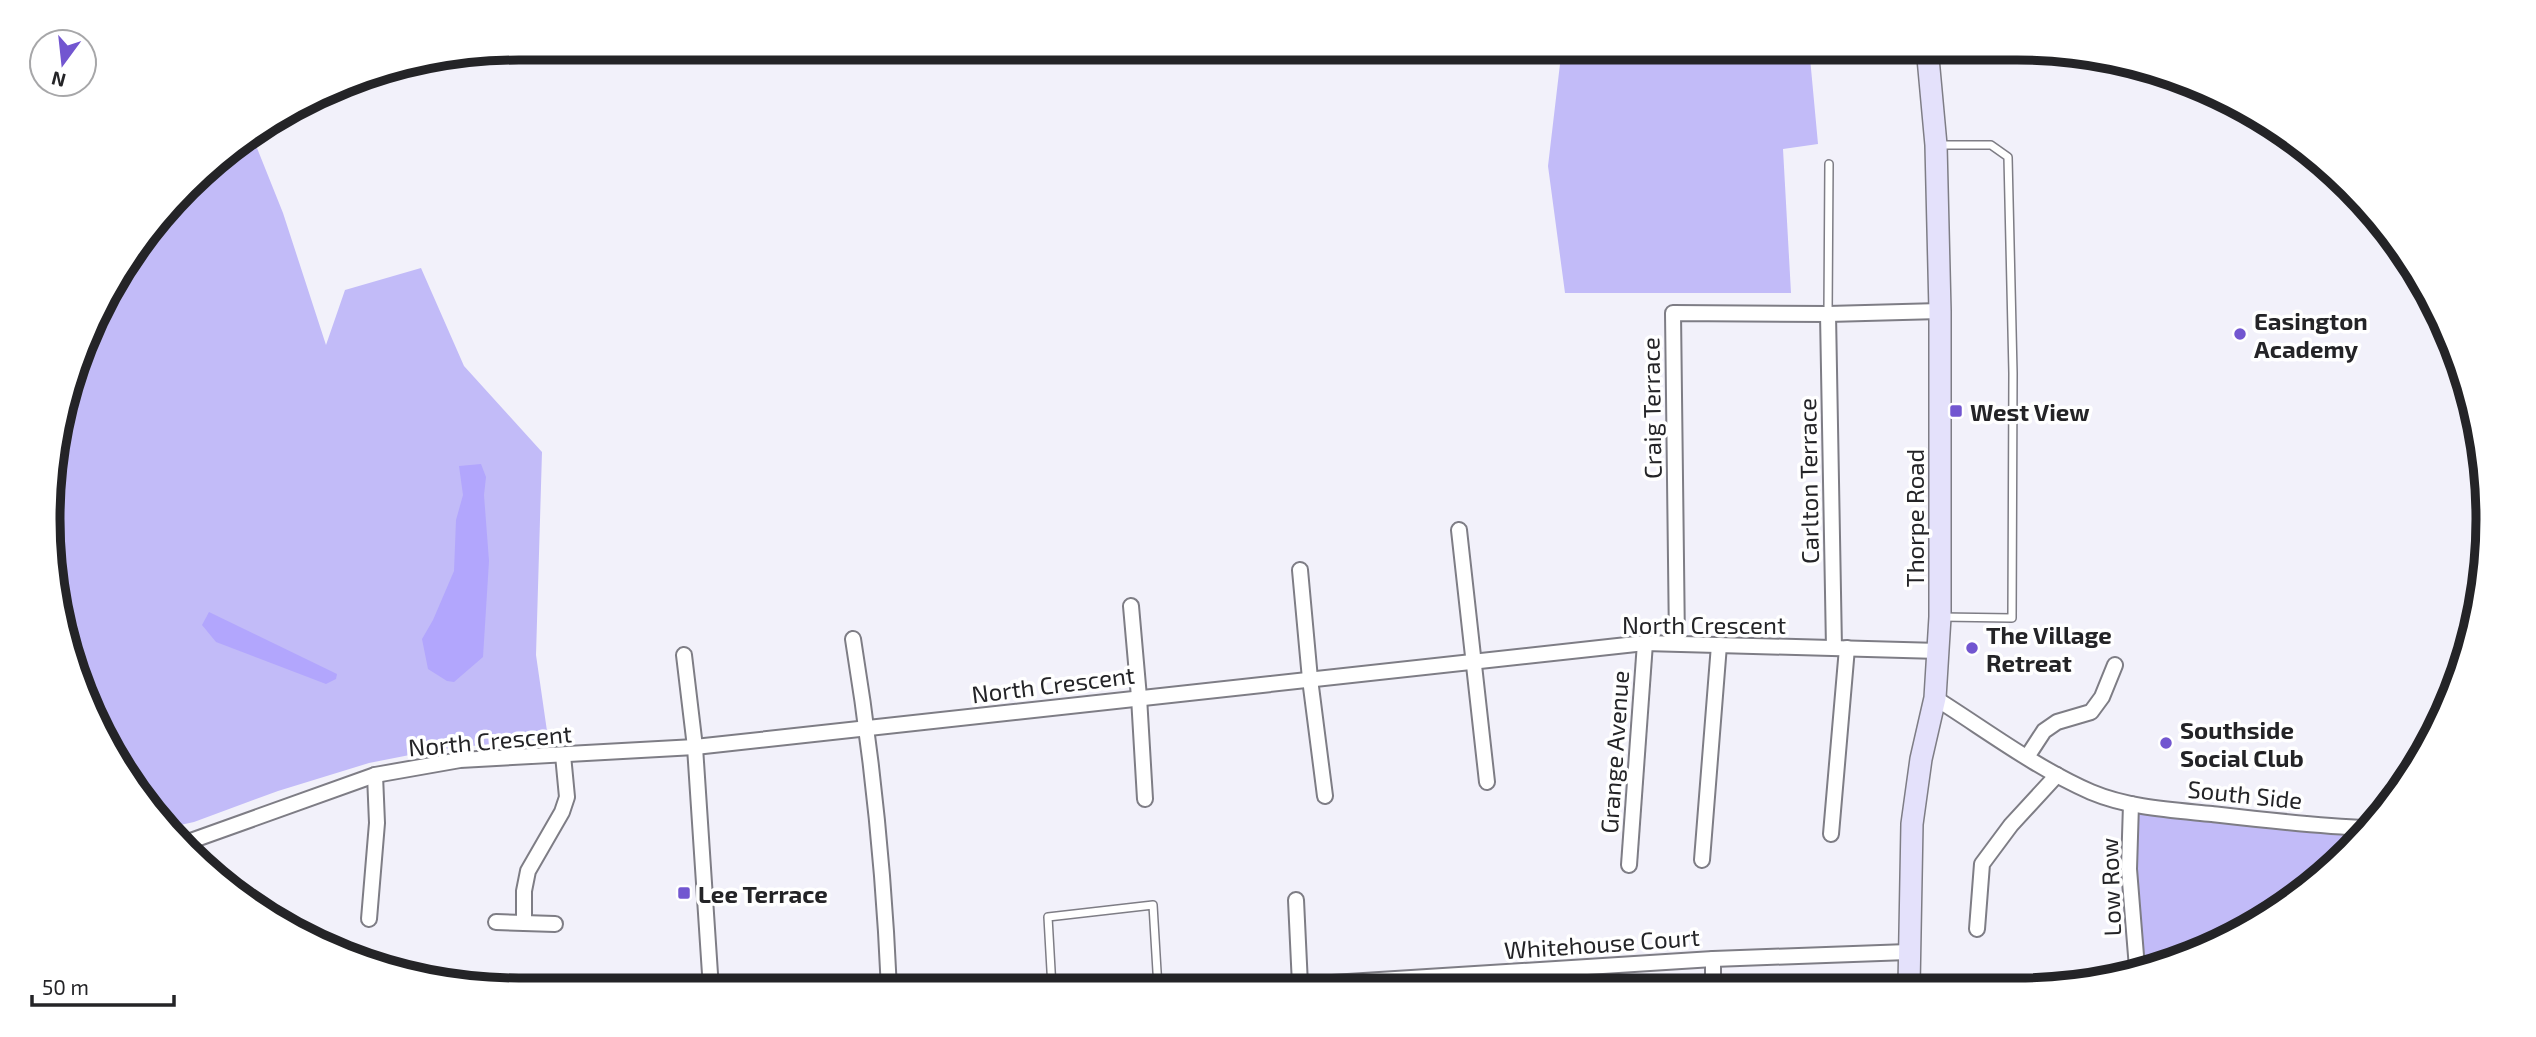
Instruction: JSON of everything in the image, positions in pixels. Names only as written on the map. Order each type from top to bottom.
[{"type":"main road","name":"Thorpe Road","points":[[1909,978],[1912,824],[1921,759],[1936,698],[1940,617],[1940,311],[1936,145],[1928,60]]},
{"type":"street","name":"Craig Terrace","points":[[1677,643],[1673,313],[1828,314],[1940,311]]},
{"type":"street","name":"Carlton Terrace","points":[[1828,314],[1841,648],[1831,834]]},
{"type":"street","points":[[1459,530],[1487,782]]},
{"type":"street","points":[[1300,570],[1325,796]]},
{"type":"street","points":[[1131,606],[1145,799]]},
{"type":"street","points":[[853,639],[868,728],[886,910],[889,978]]},
{"type":"street","name":"North Crescent","points":[[192,841],[375,775],[460,760],[695,747],[1645,643],[1939,650]]},
{"type":"street","name":"Grange Avenue","points":[[1629,865],[1645,643]]},
{"type":"street","points":[[1702,860],[1719,645]]},
{"type":"street","points":[[684,655],[695,747],[710,978]]},
{"type":"street","points":[[2027,757],[2045,731],[2057,722],[2091,712],[2102,697],[2115,666]]},
{"type":"street","name":"South Side","points":[[1936,698],[2027,757],[2094,793],[2131,804],[2299,824],[2357,827]]},
{"type":"street","points":[[524,922],[524,891],[528,871],[562,812],[567,797],[563,755]]},
{"type":"street","points":[[369,919],[377,823],[375,775]]},
{"type":"street","points":[[1977,929],[1983,864],[2011,825],[2057,775]]},
{"type":"street","name":"Low Row","points":[[2131,804],[2129,869],[2137,962]]},
{"type":"street","name":"Whitehouse Court","points":[[1296,900],[1300,978]]},
{"type":"street","points":[[496,922],[555,925]]},
{"type":"street","name":"Whitehouse Court","points":[[1494,978],[1713,959],[1908,952]]},
{"type":"street","points":[[1713,959],[1713,978]]},
{"type":"lane","points":[[1936,145],[1991,145],[2008,157],[2013,373],[2012,618],[1940,617]]},
{"type":"lane","points":[[1828,314],[1829,164]]},
{"type":"lane","points":[[1051,978],[1048,917],[1153,905],[1157,978]]},
{"type":"shaded area","points":[[1560,60],[1810,60],[1818,144],[1783,149],[1791,293],[1565,293],[1548,166]]},
{"type":"shaded area","points":[[255,143],[283,213],[326,345],[345,290],[421,268],[464,366],[542,452],[536,655],[548,738],[435,750],[369,763],[278,791],[194,822],[177,826],[173,821],[137,774],[94,694],[68,608],[60,549],[60,488],[75,400],[94,343],[107,315],[132,270],[138,267],[137,263],[173,216],[216,173]]},
{"type":"shaded area","points":[[481,464],[486,477],[484,495],[489,561],[483,657],[454,682],[447,681],[428,669],[422,639],[454,571],[456,520],[463,495],[459,466]]},
{"type":"shaded area","points":[[209,612],[337,674],[336,679],[326,684],[216,642],[202,625]]},
{"type":"shaded area","points":[[2131,804],[2357,827],[2297,883],[2247,916],[2193,943],[2137,962]]},
{"type":"place","name":"Easington Academy","points":[[2240,334]]},
{"type":"place","name":"West View","points":[[1956,411]]},
{"type":"place","name":"The Village Retreat","points":[[1972,648]]},
{"type":"place","name":"Southside Social Club","points":[[2166,743]]},
{"type":"place","name":"Lee Terrace","points":[[684,893]]}]
